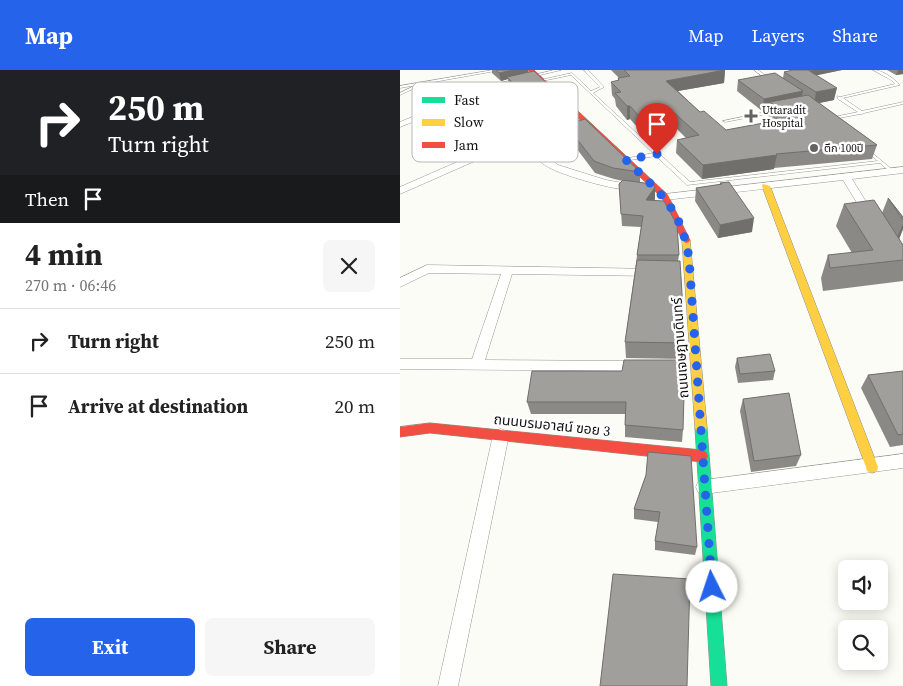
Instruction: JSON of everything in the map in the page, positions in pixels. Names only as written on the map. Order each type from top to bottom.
[{"type":"street","points":[[511,82],[537,75]]},
{"type":"street","name":"ถนนเจษฎาบดินทร์","points":[[578,114],[662,194],[686,236],[685,272],[691,366],[702,456],[719,686]]},
{"type":"street","points":[[400,125],[412,120]]},
{"type":"street","points":[[578,130],[590,126]]},
{"type":"street","points":[[400,191],[465,162]]},
{"type":"street","points":[[549,162],[556,167],[605,183],[662,194],[707,192],[903,170]]},
{"type":"street","points":[[846,176],[874,224]]},
{"type":"street","points":[[766,186],[872,467]]},
{"type":"street","points":[[400,283],[427,269],[661,272]]},
{"type":"street","points":[[476,366],[508,270]]},
{"type":"street","points":[[402,368],[656,366]]},
{"type":"street","name":"ถนนบรมอาสน์ ฃอย 3","points":[[400,432],[430,428],[702,456]]},
{"type":"street","points":[[448,686],[501,435]]},
{"type":"street","points":[[704,487],[872,467],[903,461]]},
{"type":"lane","points":[[430,82],[499,70]]},
{"type":"lane","points":[[537,75],[558,70],[562,76]]},
{"type":"lane","points":[[586,70],[602,87],[592,93]]},
{"type":"lane","points":[[756,70],[778,85]]},
{"type":"lane","points":[[839,98],[898,85],[892,79],[875,70]]},
{"type":"lane","points":[[537,75],[562,76],[572,74],[689,184],[881,162]]},
{"type":"lane","points":[[400,94],[412,89]]},
{"type":"lane","points":[[831,94],[862,113]]},
{"type":"lane","points":[[830,119],[903,103]]},
{"type":"lane","points":[[725,122],[780,110]]},
{"type":"lane","points":[[823,116],[837,125]]},
{"type":"lane","points":[[859,143],[892,171]]},
{"type":"lane","points":[[626,160],[657,154]]},
{"type":"lane","points":[[700,183],[707,192]]},
{"type":"building","points":[[496,70],[514,70],[499,73]]},
{"type":"building","points":[[624,70],[725,70],[666,81],[700,112],[704,111],[726,130],[790,118],[770,102],[808,95],[877,145],[776,154],[703,165],[677,140],[699,135],[672,111],[640,117],[615,93],[621,92],[611,82],[619,80],[618,78],[630,76]]},
{"type":"building","points":[[808,70],[837,88],[816,92],[784,72]]},
{"type":"building","points":[[534,71],[546,82],[512,82],[507,77]]},
{"type":"building","points":[[775,73],[803,91],[764,99],[738,80]]},
{"type":"building","points":[[585,119],[640,172],[613,168],[594,161],[578,140],[578,121]]},
{"type":"building","points":[[623,180],[652,184],[655,187],[646,200],[664,201],[677,225],[679,255],[637,255],[643,216],[621,214],[619,184]]},
{"type":"building","points":[[729,182],[754,218],[720,225],[696,188]]},
{"type":"building","points":[[888,198],[903,217],[903,220]]},
{"type":"building","points":[[874,200],[903,245],[903,260],[830,268],[828,255],[873,250],[844,204]]},
{"type":"building","points":[[637,260],[680,261],[685,343],[625,342]]},
{"type":"building","points":[[770,354],[775,371],[740,374],[737,358]]},
{"type":"building","points":[[624,360],[685,360],[683,430],[625,425],[626,402],[527,402],[532,371],[622,371]]},
{"type":"building","points":[[903,371],[903,434],[898,435],[868,375]]},
{"type":"building","points":[[789,393],[801,455],[754,461],[743,399]]},
{"type":"building","points":[[648,452],[691,456],[697,547],[655,541],[660,512],[634,509],[646,475]]},
{"type":"building","points":[[613,574],[690,579],[687,686],[600,686]]},
{"type":"traffic: fast","points":[[701,428],[719,686]]},
{"type":"traffic: slow","points":[[766,186],[872,467]]},
{"type":"traffic: slow","points":[[686,240],[701,428]]},
{"type":"traffic: jam","points":[[531,70],[544,82]]},
{"type":"traffic: jam","points":[[578,115],[665,197],[686,240]]},
{"type":"traffic: jam","points":[[400,432],[430,428],[702,456]]},
{"type":"place","name":"Uttaradit Hospital","points":[[751,116]]},
{"type":"place","name":"ตึก 100ปี","points":[[814,148]]},
{"type":"route","points":[[657,154],[626,160],[665,198],[686,236],[712,587]]}]
